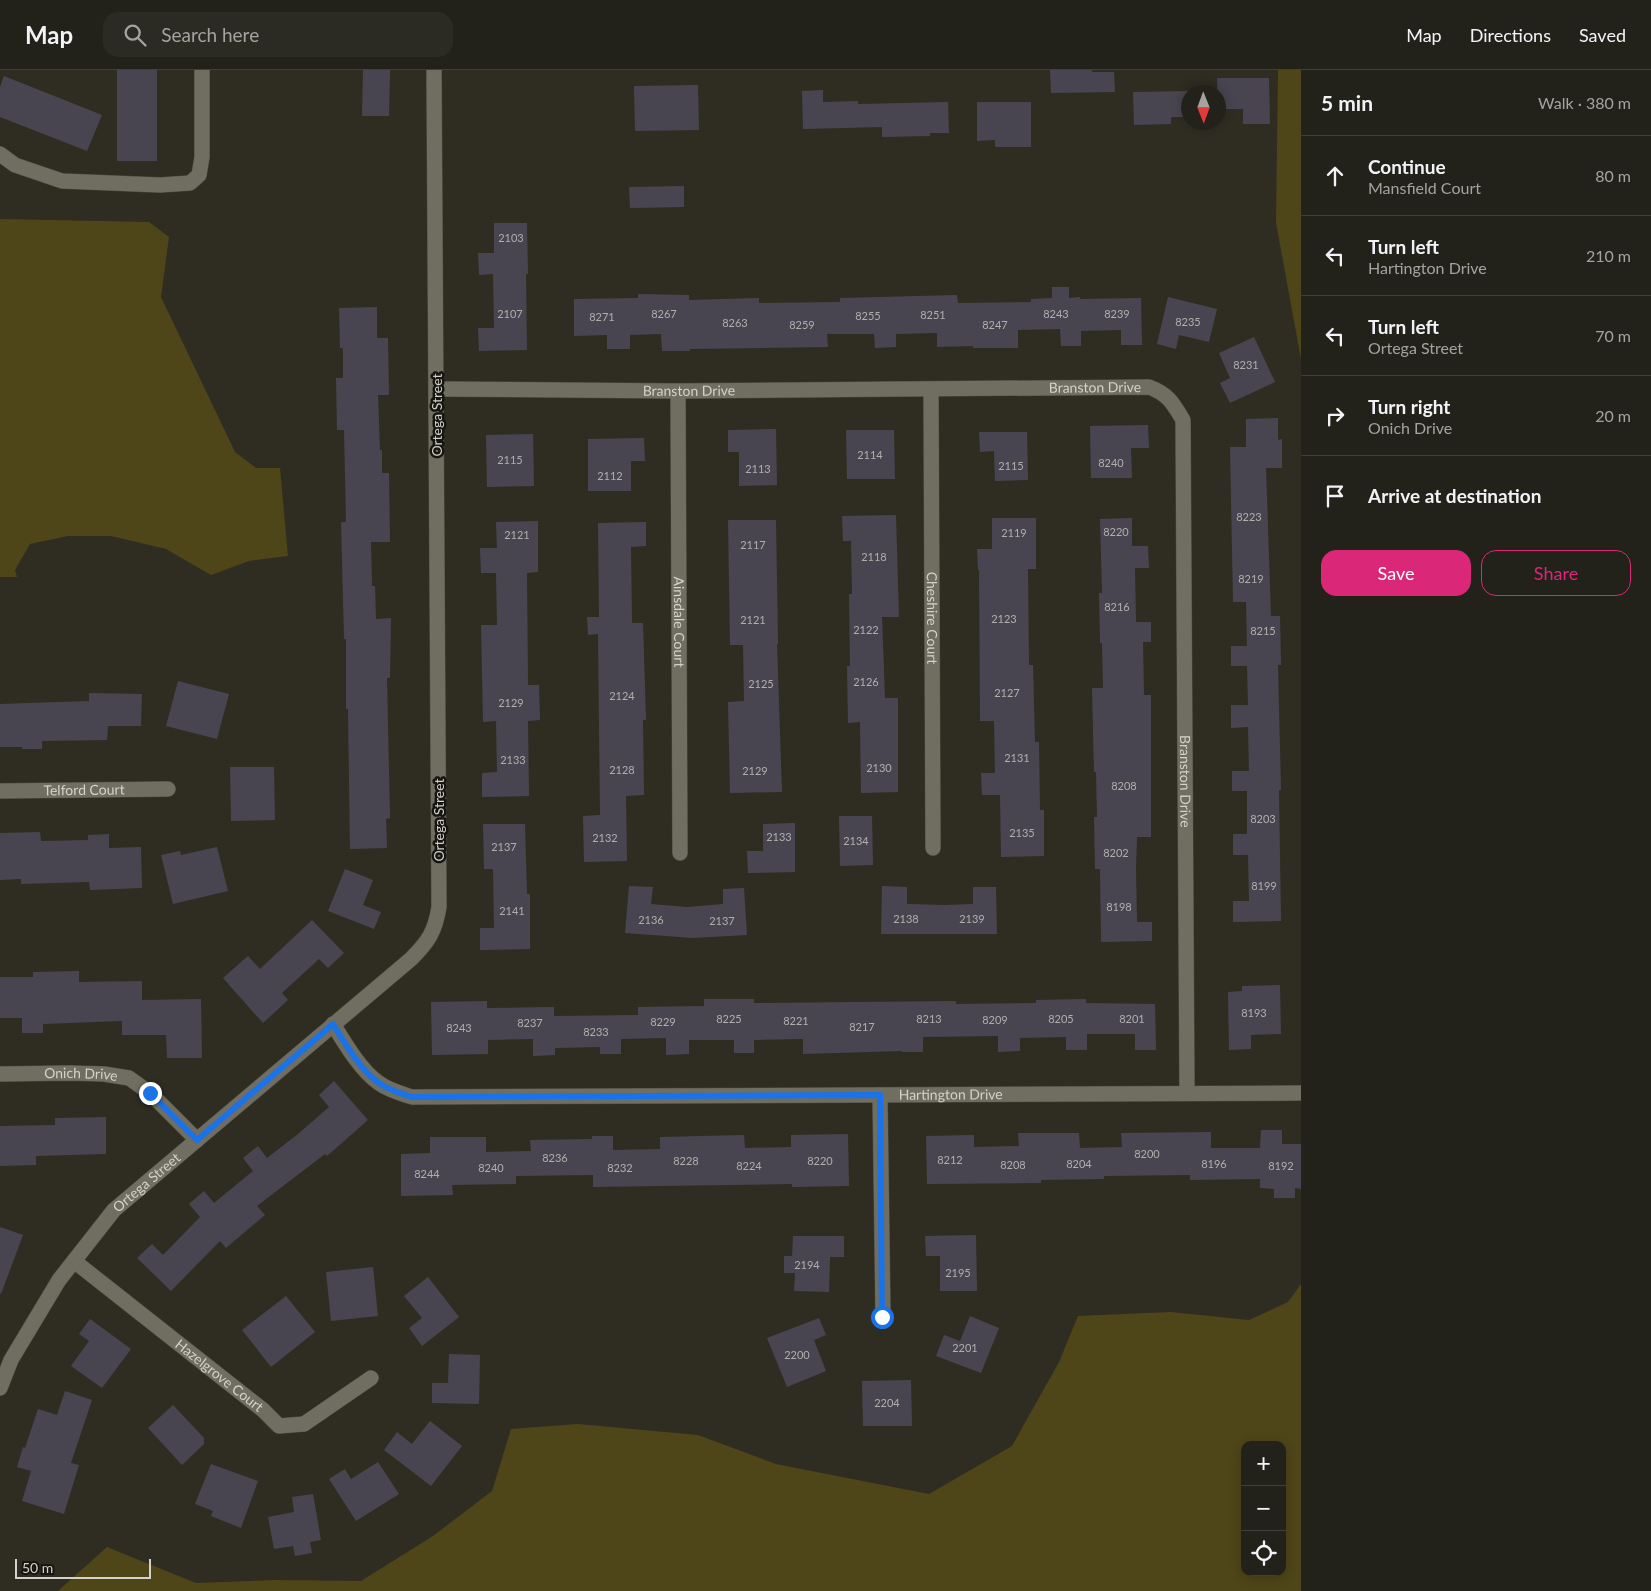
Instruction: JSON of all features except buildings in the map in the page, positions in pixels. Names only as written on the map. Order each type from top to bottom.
[{"type":"street","points":[[0,154],[15,165],[62,181],[160,185],[190,183],[199,175],[202,156],[202,70]]},
{"type":"street","name":"Ortega Street","points":[[0,1388],[5,1358],[59,1280],[114,1210],[411,959],[427,944],[437,925],[439,907],[434,70]]},
{"type":"street","name":"Branston Drive","points":[[437,389],[678,390],[1148,387],[1161,392],[1172,402],[1183,420],[1187,1093]]},
{"type":"street","name":"Cheshire Court","points":[[931,389],[933,848]]},
{"type":"street","name":"Ainsdale Court","points":[[678,390],[680,853]]},
{"type":"street","name":"Telford Court","points":[[0,791],[168,789]]},
{"type":"street","name":"Hartington Drive","points":[[333,1024],[352,1055],[378,1083],[412,1097],[1301,1094]]},
{"type":"street","name":"Onich Drive","points":[[0,1074],[104,1074],[129,1078],[150,1093],[197,1140]]},
{"type":"street","points":[[880,1095],[882,1317]]},
{"type":"street","name":"Hazelgrove Court","points":[[74,1261],[263,1410],[278,1426],[304,1424],[371,1378]]},
{"type":"shaded area","points":[[1278,70],[1301,70],[1301,359],[1276,223]]},
{"type":"shaded area","points":[[0,219],[149,222],[169,237],[161,297],[235,452],[256,468],[280,468],[288,556],[249,561],[211,575],[166,549],[111,536],[68,536],[30,544],[15,570],[17,577],[0,577]]},
{"type":"shaded area","points":[[1301,1284],[1301,1591],[58,1591],[107,1547],[196,1583],[275,1580],[361,1581],[433,1536],[492,1491],[511,1429],[578,1424],[698,1435],[776,1464],[929,1494],[1012,1446],[1059,1362],[1078,1316],[1171,1312],[1249,1320],[1288,1302]]},
{"type":"route","points":[[150,1093],[197,1140],[333,1024],[352,1055],[378,1083],[412,1097],[880,1095],[882,1317]]}]
